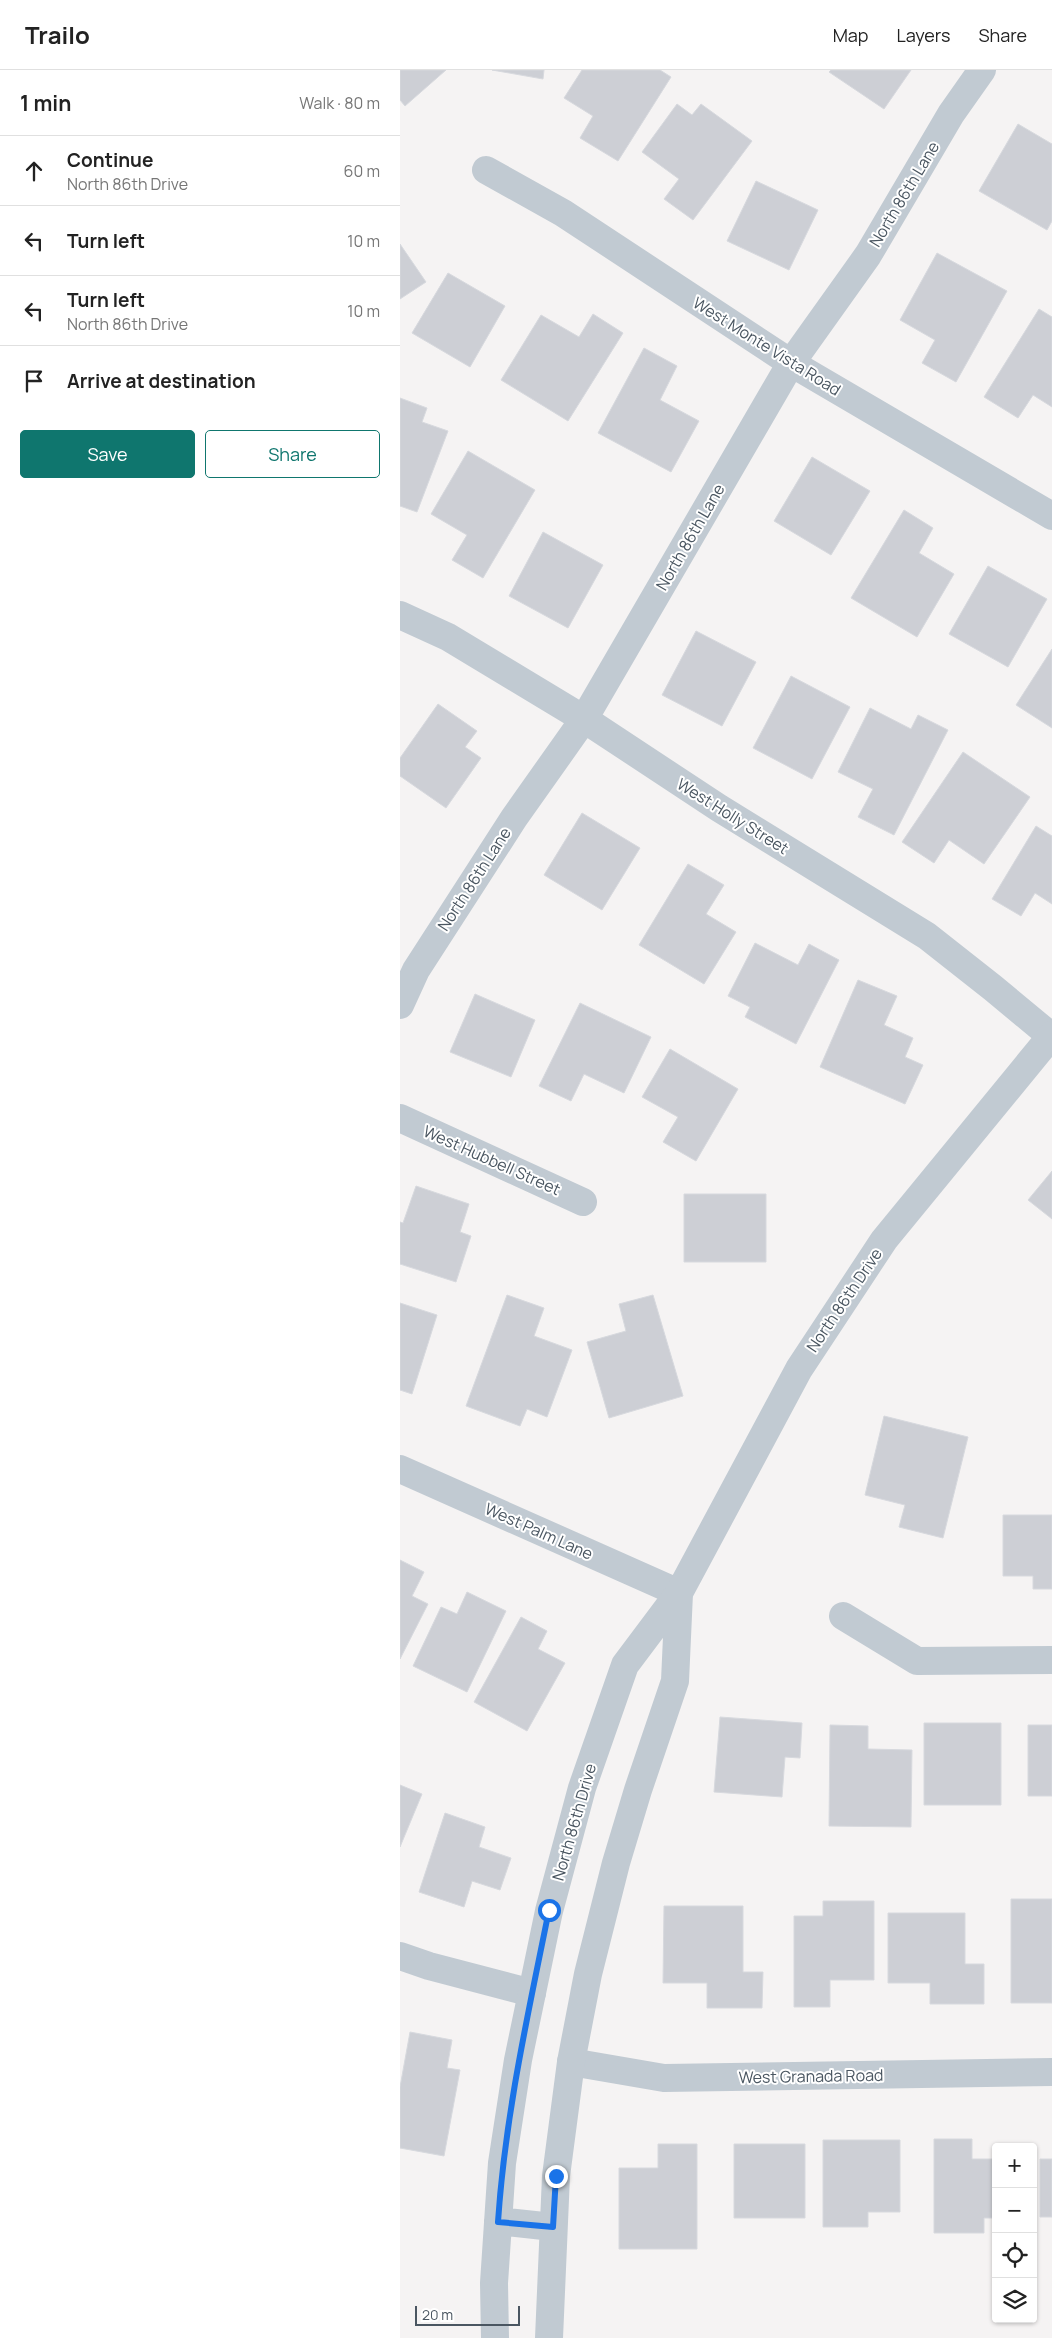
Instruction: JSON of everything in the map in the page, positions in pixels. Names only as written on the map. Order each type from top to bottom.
[{"type":"street","name":"North 86th Lane","points":[[400,1005],[421,962],[514,818],[584,719],[791,364],[868,255],[952,114],[982,70]]},
{"type":"street","name":"West Monte Vista Road","points":[[486,170],[564,213],[791,364],[1052,516]]},
{"type":"street","name":"West Holly Street","points":[[400,615],[448,637],[584,719],[719,808],[926,936],[1052,1036]]},
{"type":"street","name":"North 86th Drive","points":[[495,2338],[494,2283],[503,2154],[518,2060],[549,1910],[582,1788],[625,1665],[679,1593],[799,1369],[879,1248],[1052,1036]]},
{"type":"street","name":"West Hubbell Street","points":[[400,1118],[584,1202]]},
{"type":"street","name":"West Palm Lane","points":[[400,1469],[679,1593]]},
{"type":"street","name":"North 86th Drive","points":[[549,2338],[556,2176],[571,2062],[588,1974],[616,1863],[675,1680],[679,1593]]},
{"type":"street","points":[[843,1616],[917,1661],[1052,1660]]},
{"type":"street","points":[[400,1956],[429,1966],[532,1993]]},
{"type":"street","name":"West Granada Road","points":[[571,2062],[664,2078],[1052,2072]]},
{"type":"street","points":[[498,2222],[553,2227]]},
{"type":"building","points":[[400,70],[446,70],[405,106],[400,100]]},
{"type":"building","points":[[492,70],[544,70],[543,79]]},
{"type":"building","points":[[582,70],[660,70],[671,77],[618,161],[580,138],[593,116],[564,98]]},
{"type":"building","points":[[831,70],[911,70],[884,109],[829,72]]},
{"type":"building","points":[[677,104],[692,115],[701,104],[752,141],[693,220],[664,199],[679,179],[642,152]]},
{"type":"building","points":[[1018,124],[1052,144],[1052,221],[1047,230],[979,191]]},
{"type":"building","points":[[756,181],[818,210],[789,270],[727,241]]},
{"type":"building","points":[[400,244],[426,282],[400,299]]},
{"type":"building","points":[[937,253],[1007,291],[956,382],[922,363],[935,340],[900,320]]},
{"type":"building","points":[[448,273],[505,306],[470,367],[412,333]]},
{"type":"building","points":[[1039,309],[1052,317],[1052,407],[1033,395],[1018,418],[984,397]]},
{"type":"building","points":[[593,314],[623,333],[568,421],[501,380],[541,315],[579,337]]},
{"type":"building","points":[[644,348],[677,366],[660,400],[699,421],[671,472],[598,433]]},
{"type":"building","points":[[400,398],[427,408],[422,422],[448,431],[417,512],[400,506]]},
{"type":"building","points":[[468,451],[535,490],[483,578],[452,560],[467,535],[431,514]]},
{"type":"building","points":[[812,457],[870,491],[831,555],[774,521]]},
{"type":"building","points":[[904,510],[933,528],[919,553],[954,574],[917,637],[851,598]]},
{"type":"building","points":[[543,532],[603,565],[568,628],[509,596]]},
{"type":"building","points":[[988,566],[1047,599],[1008,667],[949,634]]},
{"type":"building","points":[[696,631],[756,662],[722,726],[662,695]]},
{"type":"building","points":[[1052,649],[1052,728],[1016,705]]},
{"type":"building","points":[[791,676],[850,707],[812,779],[753,748]]},
{"type":"building","points":[[438,704],[477,731],[465,747],[481,758],[446,808],[400,776],[400,758]]},
{"type":"building","points":[[870,708],[911,729],[918,715],[948,730],[894,835],[858,817],[873,789],[838,772]]},
{"type":"building","points":[[963,752],[1030,797],[984,864],[949,840],[934,863],[902,842]]},
{"type":"building","points":[[582,813],[640,848],[602,910],[544,875]]},
{"type":"building","points":[[1036,826],[1052,836],[1052,904],[1035,893],[1021,916],[992,899]]},
{"type":"building","points":[[688,864],[724,885],[706,914],[736,932],[704,984],[639,945]]},
{"type":"building","points":[[755,943],[798,965],[809,944],[839,960],[796,1044],[745,1017],[750,1007],[728,996]]},
{"type":"building","points":[[858,980],[897,996],[884,1025],[913,1038],[905,1057],[923,1065],[905,1104],[820,1067]]},
{"type":"building","points":[[475,994],[535,1020],[511,1077],[450,1052]]},
{"type":"building","points":[[580,1003],[651,1037],[624,1093],[584,1074],[571,1101],[539,1086]]},
{"type":"building","points":[[670,1049],[738,1089],[696,1161],[663,1142],[678,1117],[642,1097]]},
{"type":"building","points":[[1052,1171],[1052,1219],[1028,1200]]},
{"type":"building","points":[[416,1186],[469,1204],[460,1232],[471,1236],[456,1282],[400,1264],[400,1222],[403,1223]]},
{"type":"building","points":[[684,1194],[766,1194],[766,1262],[684,1262]]},
{"type":"building","points":[[507,1295],[544,1308],[534,1336],[572,1350],[547,1417],[527,1409],[520,1426],[466,1406]]},
{"type":"building","points":[[653,1295],[683,1396],[609,1418],[587,1342],[626,1331],[619,1304]]},
{"type":"building","points":[[400,1303],[437,1315],[412,1394],[400,1390]]},
{"type":"building","points":[[884,1416],[968,1437],[943,1538],[899,1527],[905,1505],[865,1495]]},
{"type":"building","points":[[1003,1515],[1052,1515],[1052,1589],[1033,1589],[1033,1576],[1003,1576]]},
{"type":"building","points":[[400,1560],[424,1572],[412,1596],[428,1604],[400,1659]]},
{"type":"building","points":[[467,1592],[506,1611],[467,1692],[413,1666],[441,1607],[457,1614]]},
{"type":"building","points":[[521,1617],[547,1631],[538,1649],[565,1663],[527,1731],[474,1702]]},
{"type":"building","points":[[720,1717],[802,1723],[800,1758],[785,1757],[782,1797],[714,1792]]},
{"type":"building","points":[[924,1723],[1001,1723],[1001,1805],[924,1805]]},
{"type":"building","points":[[830,1725],[868,1726],[868,1749],[912,1750],[911,1827],[829,1826]]},
{"type":"building","points":[[1028,1725],[1052,1725],[1052,1796],[1028,1796]]},
{"type":"building","points":[[400,1785],[422,1794],[400,1847]]},
{"type":"building","points":[[445,1813],[485,1827],[479,1847],[511,1858],[500,1890],[472,1881],[464,1907],[419,1892]]},
{"type":"building","points":[[1011,1899],[1052,1899],[1052,2003],[1011,2003]]},
{"type":"building","points":[[823,1901],[874,1901],[874,1980],[830,1980],[830,2007],[794,2007],[794,1916],[823,1916]]},
{"type":"building","points":[[664,1906],[743,1906],[743,1972],[763,1972],[762,2008],[707,2008],[707,1983],[663,1983]]},
{"type":"building","points":[[888,1913],[965,1913],[965,1964],[984,1964],[984,2004],[930,2004],[930,1983],[888,1983]]},
{"type":"building","points":[[410,2032],[452,2040],[447,2068],[460,2070],[444,2156],[400,2148],[400,2087]]},
{"type":"building","points":[[934,2139],[972,2139],[972,2159],[992,2159],[992,2218],[984,2218],[984,2233],[934,2233]]},
{"type":"building","points":[[823,2140],[900,2140],[900,2212],[868,2212],[868,2227],[823,2227]]},
{"type":"building","points":[[658,2144],[697,2144],[697,2249],[619,2249],[619,2168],[658,2168]]},
{"type":"building","points":[[734,2144],[805,2144],[805,2218],[734,2218]]},
{"type":"building","points":[[1040,2159],[1052,2159],[1052,2217],[1040,2217]]},
{"type":"route","points":[[549,1910],[518,2060],[502,2163],[498,2222],[553,2227],[556,2176]]}]
